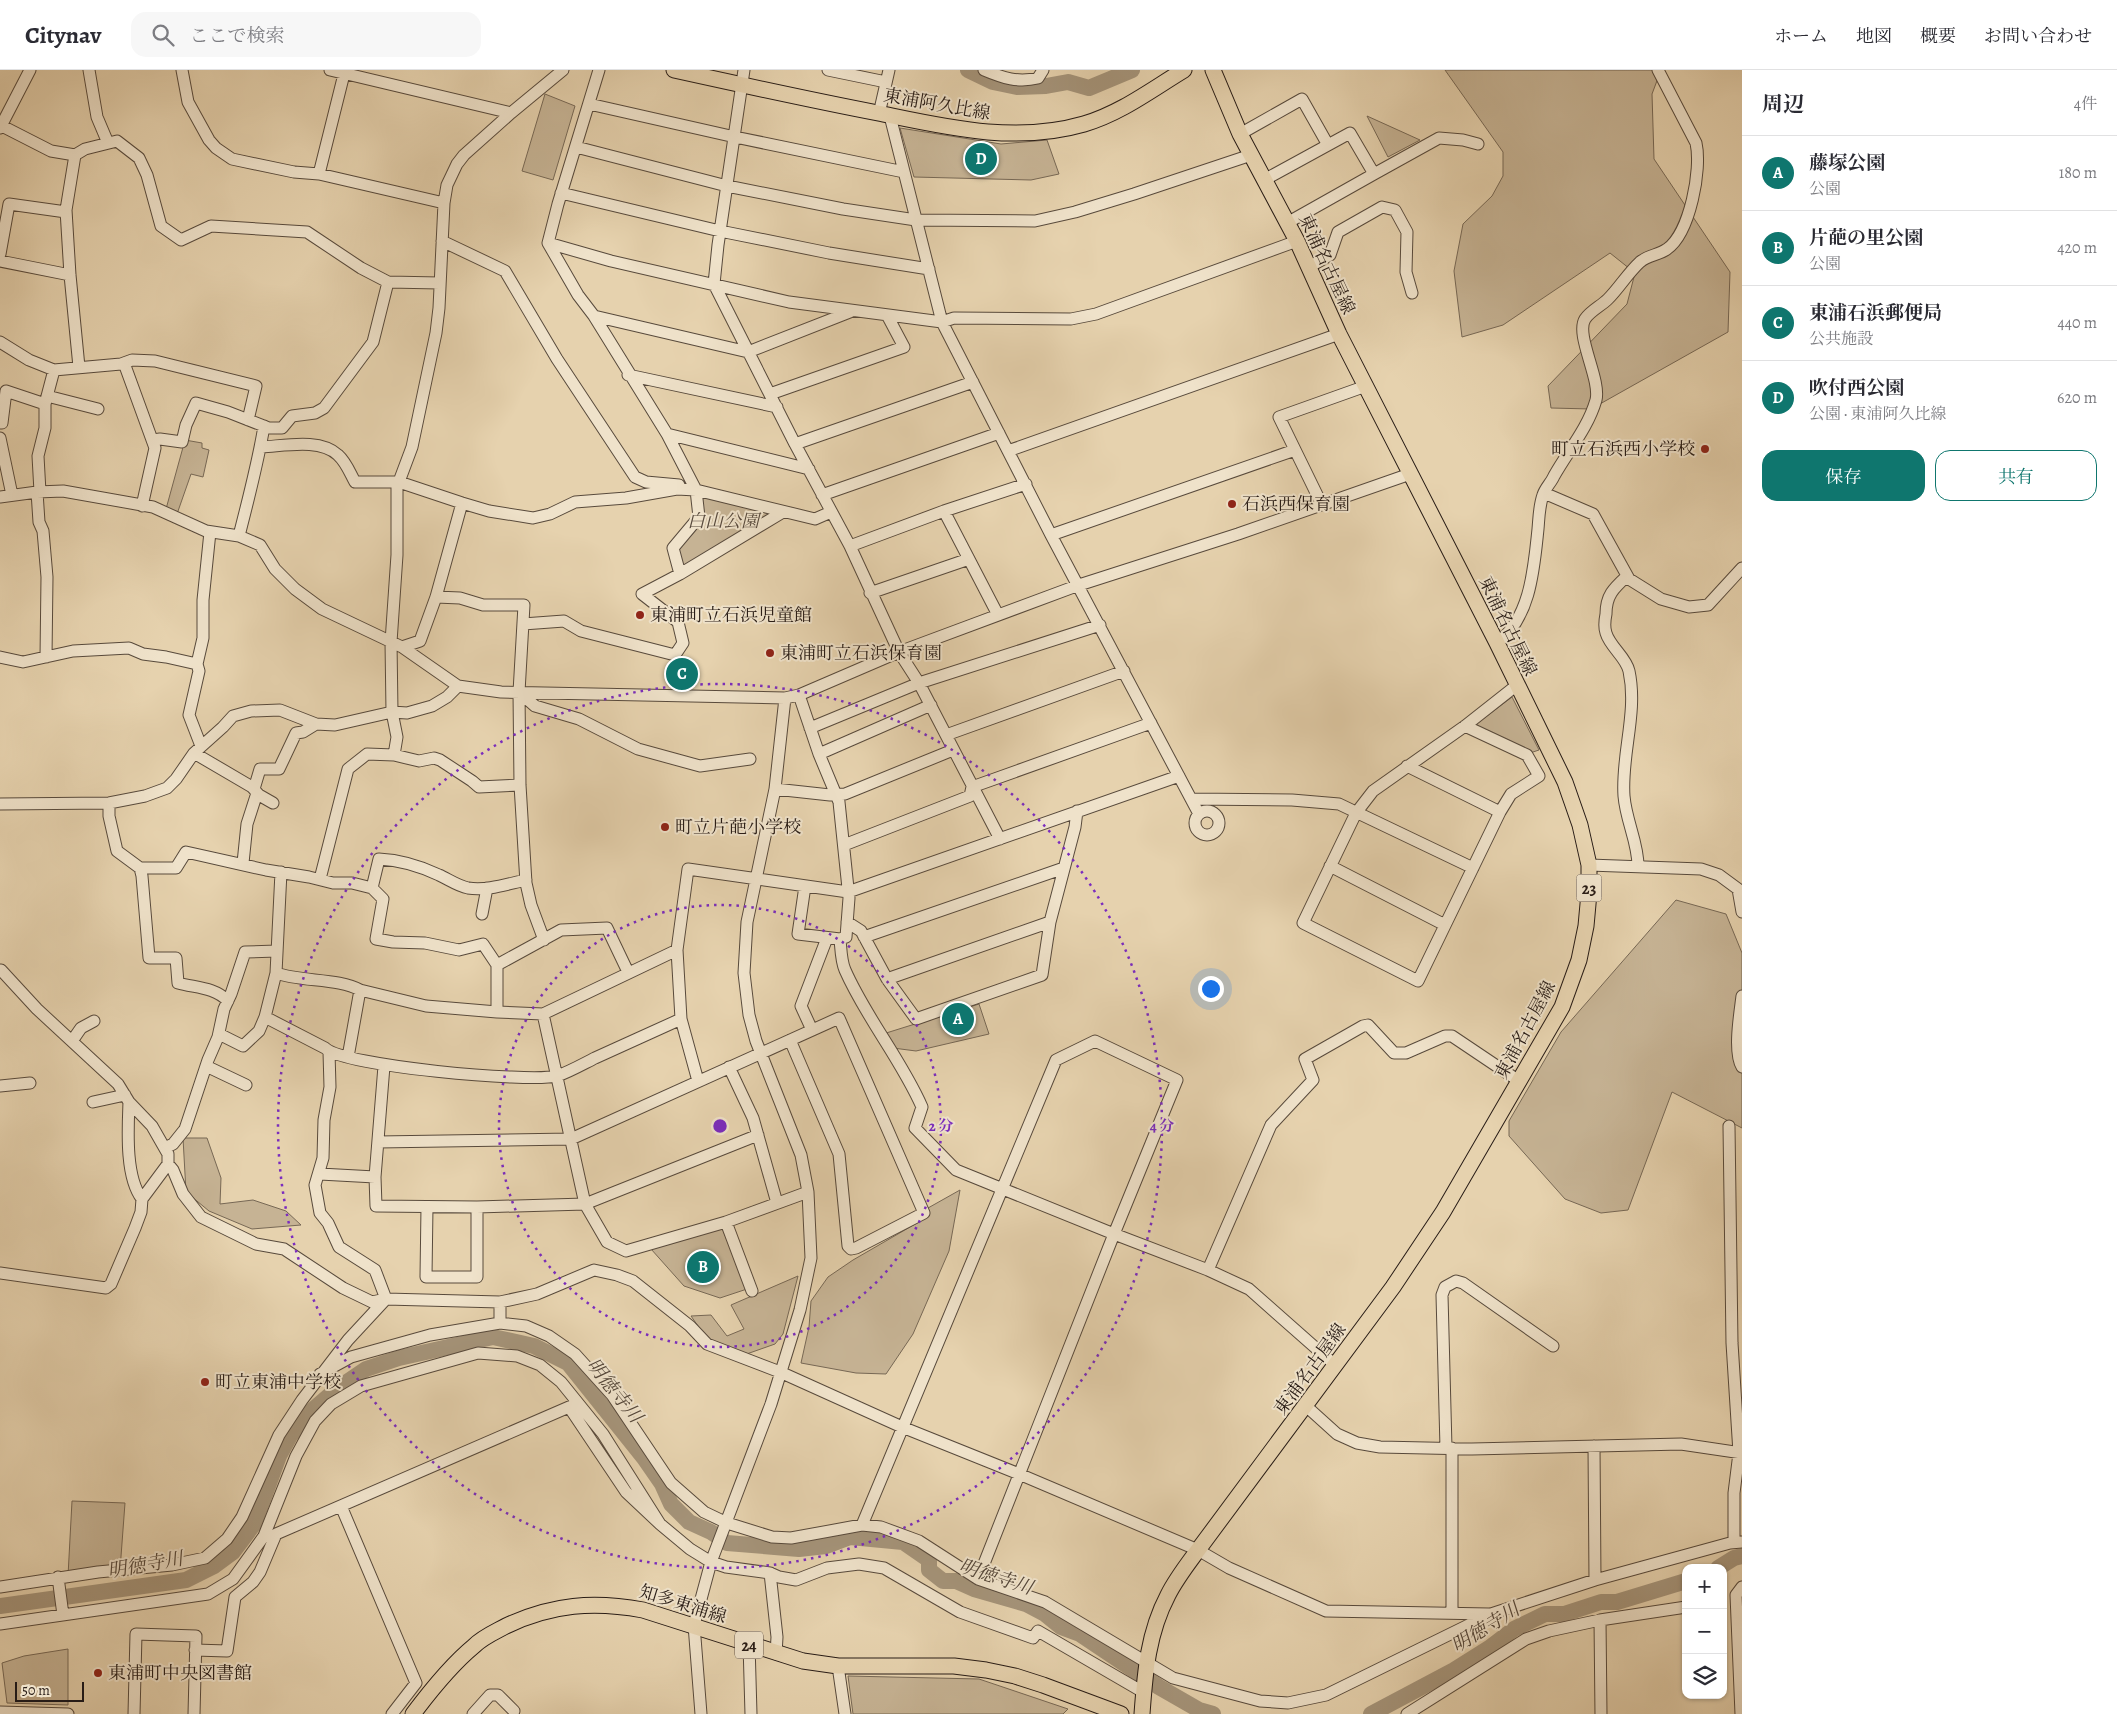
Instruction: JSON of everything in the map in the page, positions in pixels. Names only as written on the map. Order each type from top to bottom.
[{"type":"main road","name":"東浦阿久比線","points":[[674,70],[742,86],[940,126],[1006,134],[1061,129],[1084,124],[1134,102],[1184,70]]},
{"type":"main road","name":"東浦名古屋線","points":[[1142,1714],[1149,1645],[1160,1611],[1178,1578],[1393,1287],[1438,1219],[1562,1007],[1579,960],[1586,926],[1588,865],[1580,825],[1565,782],[1497,642],[1339,334],[1287,223],[1240,134],[1213,70]]},
{"type":"main road","name":"知多東浦線","points":[[413,1714],[429,1693],[474,1645],[492,1633],[537,1613],[568,1606],[622,1606],[643,1610],[694,1625],[776,1654],[803,1661],[838,1666],[954,1666],[986,1670],[1015,1676],[1043,1685],[1121,1714]]},
{"type":"street","points":[[30,70],[1,126],[51,151],[75,155],[85,149],[117,141],[139,158],[147,175],[161,226],[181,240],[211,226],[307,232],[361,268],[388,282],[440,283]]},
{"type":"street","points":[[89,70],[97,117],[108,143]]},
{"type":"street","points":[[182,70],[188,102],[209,140],[216,148],[232,159],[294,172],[319,174],[444,202]]},
{"type":"street","points":[[330,70],[511,113]]},
{"type":"street","points":[[394,755],[397,737],[392,712],[396,645],[397,487],[412,447],[436,333],[444,202],[447,185],[457,164],[464,155],[562,70]]},
{"type":"street","points":[[599,70],[561,193],[548,243],[578,295],[594,316],[628,374],[667,434],[696,490],[699,517],[673,548],[680,574]]},
{"type":"street","points":[[744,70],[714,284],[795,444],[850,546],[870,593],[899,652],[931,705],[1000,839]]},
{"type":"street","points":[[828,70],[886,82]]},
{"type":"street","points":[[889,70],[886,82],[885,115],[904,172],[942,322],[1199,814]]},
{"type":"street","points":[[984,70],[1005,78],[1024,82],[1038,78],[1042,70]]},
{"type":"street","points":[[1497,642],[1507,636],[1522,611],[1534,570],[1544,493],[1560,463],[1584,429],[1596,400],[1597,390],[1584,336],[1583,325],[1585,318],[1607,301],[1639,263],[1667,249],[1678,237],[1684,226],[1693,196],[1698,151],[1696,143],[1658,70]]},
{"type":"street","points":[[319,174],[344,74]]},
{"type":"street","points":[[1240,134],[1302,100],[1328,144]]},
{"type":"street","points":[[589,104],[904,172]]},
{"type":"street","points":[[1264,180],[1350,133],[1374,174]]},
{"type":"street","points":[[1287,223],[1439,138],[1463,140],[1478,144]]},
{"type":"street","points":[[576,147],[728,186],[843,209],[916,220],[1035,221],[1075,212],[1134,194],[1251,155]]},
{"type":"street","points":[[75,155],[66,212],[79,367]]},
{"type":"street","points":[[561,193],[720,231],[830,253],[929,269]]},
{"type":"street","points":[[0,254],[9,204],[66,212]]},
{"type":"street","points":[[1309,268],[1330,255],[1338,232],[1382,207],[1388,207],[1395,210],[1407,232],[1406,272],[1412,293]]},
{"type":"street","points":[[442,241],[505,271],[557,359],[635,477],[646,482],[696,490],[816,519],[831,512]]},
{"type":"street","points":[[548,243],[611,261],[789,302],[942,322],[954,318],[1070,319],[1096,314],[1296,241]]},
{"type":"street","points":[[0,260],[70,275]]},
{"type":"street","points":[[152,440],[160,439],[182,442],[186,425],[196,402],[269,428],[282,428],[292,416],[315,413],[324,408],[373,342],[388,282]]},
{"type":"street","points":[[594,316],[748,352],[853,311]]},
{"type":"street","points":[[770,394],[904,347],[902,339],[887,315]]},
{"type":"street","points":[[1008,451],[1339,334]]},
{"type":"street","points":[[0,342],[29,360],[54,370],[124,363],[132,360],[155,361],[256,386],[248,420]]},
{"type":"street","points":[[124,363],[154,448],[142,506]]},
{"type":"street","points":[[46,657],[47,576],[43,531],[39,522],[38,456],[45,428],[46,400],[54,370]]},
{"type":"street","points":[[628,374],[776,407]]},
{"type":"street","points":[[795,444],[973,382]]},
{"type":"street","points":[[1322,505],[1279,417],[1366,386]]},
{"type":"street","points":[[0,423],[2,423],[6,391],[98,409]]},
{"type":"street","points":[[239,536],[253,483],[258,453],[262,446],[264,426]]},
{"type":"street","points":[[822,495],[999,433]]},
{"type":"street","points":[[667,434],[809,470]]},
{"type":"street","points":[[0,438],[12,495]]},
{"type":"street","points":[[262,446],[306,445],[318,447],[337,454],[344,462],[355,482],[399,482],[462,503],[533,518],[550,514],[575,502],[626,498],[677,489],[696,490]]},
{"type":"street","points":[[1052,535],[1295,450]]},
{"type":"street","points":[[0,497],[63,491],[142,506],[165,512],[210,532],[239,536],[260,545],[275,569],[295,589],[322,609],[396,645],[458,686],[501,692],[785,698],[799,695],[899,652],[1079,585],[1238,534],[1410,474]]},
{"type":"street","points":[[661,484],[681,482],[690,478]]},
{"type":"street","points":[[850,546],[944,511],[1026,484]]},
{"type":"street","points":[[1544,493],[1593,514],[1629,579],[1661,599],[1689,607],[1708,605],[1742,568]]},
{"type":"street","points":[[396,645],[420,641],[436,597],[462,503]]},
{"type":"street","points":[[944,511],[998,615]]},
{"type":"street","points":[[523,624],[564,621],[581,631],[674,655],[683,642],[678,622],[642,594],[680,574],[783,512]]},
{"type":"street","points":[[210,532],[202,600],[203,638],[189,715],[197,750],[273,803]]},
{"type":"street","points":[[870,593],[969,559]]},
{"type":"street","points":[[1627,576],[1611,591],[1606,611],[1606,633],[1629,670],[1633,704],[1624,760],[1624,796],[1629,827],[1638,849],[1638,866]]},
{"type":"street","points":[[436,597],[460,598],[483,605],[524,605],[520,692],[520,784],[526,880],[531,905],[544,940]]},
{"type":"street","points":[[810,728],[919,683],[1100,625]]},
{"type":"street","points":[[0,657],[23,662],[94,648],[129,648],[142,654],[197,664]]},
{"type":"street","points":[[946,735],[1124,672]]},
{"type":"street","points":[[1465,726],[1527,755],[1539,776],[1511,794],[1500,812],[1418,981],[1303,923],[1356,813],[1373,791],[1465,726],[1517,685]]},
{"type":"street","points":[[0,804],[109,803],[145,796],[167,788],[197,750],[233,716],[251,711],[280,710],[316,724],[334,725],[355,722],[392,712],[407,713],[432,706],[447,697],[458,686]]},
{"type":"street","points":[[520,692],[535,706],[579,719],[638,749],[700,766],[750,759]]},
{"type":"street","points":[[799,695],[819,754],[839,802],[848,892],[846,937],[840,940],[798,934],[805,886]]},
{"type":"street","points":[[701,1714],[694,1625],[711,1562],[771,1404],[800,1310],[812,1258],[808,1192],[801,1155],[760,1054],[749,1015],[744,973],[747,922],[775,789],[785,698]]},
{"type":"street","points":[[819,754],[931,705]]},
{"type":"street","points":[[972,787],[1152,723]]},
{"type":"street","points":[[243,863],[247,824],[260,769],[279,769],[296,733],[303,732],[316,724]]},
{"type":"street","points":[[775,789],[836,795],[845,794],[953,750]]},
{"type":"street","points":[[320,879],[349,767],[368,754],[394,755],[419,761],[434,758],[472,780],[479,787],[520,784]]},
{"type":"street","points":[[1407,766],[1500,812]]},
{"type":"street","points":[[698,1081],[681,1019],[677,950],[688,869],[848,892],[1179,776]]},
{"type":"street","points":[[844,845],[970,796],[972,787]]},
{"type":"street","points":[[1191,799],[1292,800],[1339,804],[1473,868]]},
{"type":"street","points":[[109,803],[109,816],[117,851],[140,868],[176,868],[186,852],[333,883],[352,883],[372,888],[383,899],[376,939],[393,942],[425,943],[459,950],[483,944],[497,965],[497,1012]]},
{"type":"street","points":[[847,922],[861,931],[887,979],[916,1019],[1042,975],[1050,922],[1075,827],[1076,812]]},
{"type":"street","points":[[372,888],[379,859],[407,863],[430,871],[466,888],[488,888],[526,880]]},
{"type":"street","points":[[1588,865],[1701,869],[1719,875],[1738,889],[1742,912]]},
{"type":"street","points":[[1330,866],[1445,925]]},
{"type":"street","points":[[140,868],[144,884],[149,958],[176,958],[178,983],[210,989],[228,1001]]},
{"type":"street","points":[[864,937],[1064,868]]},
{"type":"street","points":[[219,1034],[243,1046],[259,1031],[265,1017],[276,973],[281,872]]},
{"type":"street","points":[[482,914],[488,888]]},
{"type":"street","points":[[887,979],[1050,922]]},
{"type":"street","points":[[497,965],[562,930],[607,928],[628,972]]},
{"type":"street","points":[[812,1030],[801,1006],[827,938]]},
{"type":"street","points":[[840,940],[844,968],[891,1053],[912,1084],[922,1107],[915,1128],[956,1170],[1208,1270],[1249,1289],[1335,1365]]},
{"type":"street","points":[[276,973],[300,979],[343,984],[426,1006],[543,1014],[677,950]]},
{"type":"street","points":[[165,1148],[173,1144],[184,1129],[219,1034],[245,952],[277,952]]},
{"type":"street","points":[[0,957],[0,974],[112,1077],[127,1099],[152,1126],[168,1154],[168,1164],[142,1199],[141,1212],[135,1228],[111,1284],[106,1288],[0,1273]]},
{"type":"street","points":[[348,1057],[360,990]]},
{"type":"street","points":[[1742,996],[1738,1036],[1742,1067]]},
{"type":"street","points":[[543,1014],[585,1204],[607,1242],[626,1251],[726,1222],[808,1192]]},
{"type":"street","points":[[265,1017],[325,1048],[329,1052],[348,1057],[384,1066],[496,1076],[556,1076],[681,1019]]},
{"type":"street","points":[[378,1142],[570,1139],[729,1067],[839,1018],[924,1213],[856,1248],[850,1249],[848,1246],[838,1154],[790,1040]]},
{"type":"street","points":[[72,1041],[81,1028],[94,1021]]},
{"type":"street","points":[[1208,1270],[1271,1125],[1313,1080],[1305,1059],[1368,1025],[1394,1052],[1406,1053],[1445,1036],[1452,1036],[1519,1081]]},
{"type":"street","points":[[862,1526],[902,1426],[1056,1060],[1095,1042],[1177,1080],[978,1579]]},
{"type":"street","points":[[329,1052],[330,1086],[324,1120],[323,1158],[320,1174],[315,1185],[320,1213],[328,1223],[339,1246],[375,1270],[386,1299]]},
{"type":"street","points":[[206,1066],[246,1086]]},
{"type":"street","points":[[384,1066],[375,1177],[376,1206],[477,1207],[585,1204],[758,1135]]},
{"type":"street","points":[[729,1067],[753,1118],[777,1203]]},
{"type":"street","points":[[0,1086],[30,1084]]},
{"type":"street","points":[[93,1102],[127,1099]]},
{"type":"street","points":[[127,1099],[132,1168],[136,1190],[142,1199]]},
{"type":"street","points":[[320,1374],[351,1356],[430,1335],[500,1323],[526,1326],[550,1336],[575,1354],[612,1395],[671,1482],[704,1512],[727,1523],[772,1537],[790,1538],[862,1526],[881,1527],[919,1541],[978,1579],[1045,1602],[1173,1678],[1260,1701],[1288,1703],[1326,1694],[1490,1614],[1594,1580],[1738,1542],[1734,1493],[1740,1453],[1732,1343],[1729,1126]]},
{"type":"street","points":[[168,1164],[173,1170],[183,1194],[201,1216],[256,1244],[284,1248],[343,1288],[372,1302],[386,1299],[500,1302],[537,1294],[594,1270],[617,1275],[633,1280],[690,1326],[707,1344],[780,1372],[902,1426],[1198,1550],[1229,1568],[1326,1611],[1490,1614]]},
{"type":"street","points":[[320,1174],[375,1177]]},
{"type":"street","points":[[427,1207],[426,1277],[477,1277],[477,1207]]},
{"type":"street","points":[[726,1222],[752,1290]]},
{"type":"street","points":[[1452,1613],[1449,1448],[1442,1295],[1445,1287],[1456,1281],[1463,1283],[1553,1346]]},
{"type":"street","points":[[0,1587],[58,1577],[172,1565],[205,1558],[227,1539],[242,1517],[279,1435],[320,1374],[386,1299]]},
{"type":"street","points":[[500,1302],[500,1323]]},
{"type":"street","points":[[0,1624],[208,1594],[233,1580],[264,1536],[296,1456],[315,1421],[331,1404],[361,1386],[478,1352],[517,1356],[540,1365],[561,1382],[603,1434],[660,1524]]},
{"type":"street","points":[[1306,1406],[1336,1434],[1357,1443],[1380,1448],[1681,1444],[1740,1453]]},
{"type":"street","points":[[195,1650],[227,1652],[235,1597],[257,1577],[276,1534],[569,1407],[626,1492],[690,1549],[711,1562],[726,1567],[770,1573],[779,1577],[796,1580],[827,1568],[859,1564],[884,1568],[960,1612],[1032,1638],[1038,1631],[1143,1692]]},
{"type":"street","points":[[1594,1446],[1594,1580]]},
{"type":"street","points":[[341,1506],[416,1683],[392,1714]]},
{"type":"street","points":[[770,1573],[777,1637],[776,1654]]},
{"type":"street","points":[[58,1577],[63,1616]]},
{"type":"street","points":[[1727,1596],[1739,1591],[1742,1714]]},
{"type":"street","points":[[1407,1714],[1526,1639],[1548,1631],[1600,1620],[1682,1608]]},
{"type":"street","points":[[1600,1620],[1602,1714]]},
{"type":"street","points":[[134,1714],[136,1634],[196,1636],[194,1714]]},
{"type":"street","points":[[748,1644],[751,1714]]},
{"type":"street","points":[[838,1666],[845,1714]]},
{"type":"street","points":[[473,1714],[490,1695],[498,1695],[514,1711]]},
{"type":"street","points":[[5,1713],[68,1714]]},
{"type":"green space","points":[[1445,70],[1661,70],[1652,94],[1654,159],[1730,272],[1728,332],[1591,409],[1551,408],[1548,386],[1627,304],[1635,273],[1610,253],[1503,325],[1462,337],[1454,271],[1463,224],[1492,196],[1503,176],[1503,152]]},
{"type":"green space","points":[[545,94],[575,106],[553,180],[522,171]]},
{"type":"green space","points":[[1367,116],[1420,140],[1388,157]]},
{"type":"green space","points":[[900,128],[1001,144],[1047,140],[1059,174],[1031,180],[914,177]]},
{"type":"green space","points":[[185,440],[202,443],[202,448],[209,450],[203,477],[191,474],[177,514],[166,509]]},
{"type":"green space","name":"白山公園","points":[[701,495],[770,514],[683,566],[678,550],[705,520]]},
{"type":"green space","points":[[1512,697],[1539,750],[1530,753],[1475,725]]},
{"type":"green space","points":[[1676,900],[1726,914],[1742,953],[1742,1128],[1672,1092],[1628,1210],[1601,1213],[1565,1199],[1509,1136],[1509,1121],[1561,1032]]},
{"type":"green space","points":[[979,1004],[989,1034],[916,1051],[893,1048],[883,1034]]},
{"type":"green space","points":[[183,1138],[207,1138],[221,1178],[220,1204],[253,1200],[286,1211],[301,1225],[252,1229],[209,1211],[186,1192]]},
{"type":"green space","points":[[960,1190],[949,1251],[913,1334],[886,1374],[856,1373],[801,1363],[809,1327],[811,1301],[828,1277],[853,1260],[929,1216],[928,1208]]},
{"type":"green space","points":[[722,1228],[747,1289],[720,1298],[684,1286],[651,1249]]},
{"type":"green space","points":[[798,1276],[783,1334],[775,1344],[741,1356],[707,1339],[691,1316],[711,1315],[727,1336],[744,1329],[731,1305]]},
{"type":"green space","points":[[72,1501],[125,1503],[120,1570],[68,1576]]},
{"type":"green space","points":[[68,1649],[68,1705],[7,1703],[2,1663],[24,1656]]},
{"type":"green space","points":[[848,1676],[979,1679],[1068,1709],[1063,1714],[853,1714]]},
{"type":"waterway","points":[[968,70],[993,82],[1017,87],[1046,86],[1068,82],[1089,88],[1132,70]]},
{"type":"waterway","name":"明徳寺川","points":[[0,1606],[186,1580],[214,1566],[233,1552],[254,1524],[279,1456],[290,1436],[310,1412],[338,1388],[366,1369],[399,1358],[493,1337],[534,1346],[568,1363],[644,1458],[662,1484],[671,1504],[689,1522],[711,1532],[727,1543],[799,1549],[826,1546],[850,1537],[903,1542],[929,1560],[929,1570],[943,1581],[956,1581],[974,1589],[1026,1604],[1045,1614],[1061,1627],[1080,1634],[1159,1687],[1199,1710],[1213,1714]]},
{"type":"waterway","name":"明徳寺川","points":[[1724,1564],[1742,1556]]},
{"type":"waterway","name":"明徳寺川","points":[[1371,1714],[1454,1670],[1489,1648],[1514,1629],[1545,1614],[1564,1614],[1601,1602],[1617,1602],[1682,1582]]},
{"type":"place","name":"吹付西公園","points":[[981,159]]},
{"type":"place","name":"町立石浜西小学校","points":[[1705,449]]},
{"type":"place","name":"石浜西保育園","points":[[1232,504]]},
{"type":"place","name":"東浦町立石浜児童館","points":[[640,615]]},
{"type":"place","name":"東浦町立石浜保育園","points":[[770,653]]},
{"type":"place","name":"東浦石浜郵便局","points":[[682,674]]},
{"type":"place","name":"町立片葩小学校","points":[[665,827]]},
{"type":"place","name":"藤塚公園","points":[[958,1019]]},
{"type":"place","name":"片葩の里公園","points":[[703,1267]]},
{"type":"place","name":"町立東浦中学校","points":[[205,1382]]},
{"type":"place","name":"東浦町中央図書館","points":[[98,1673]]}]
